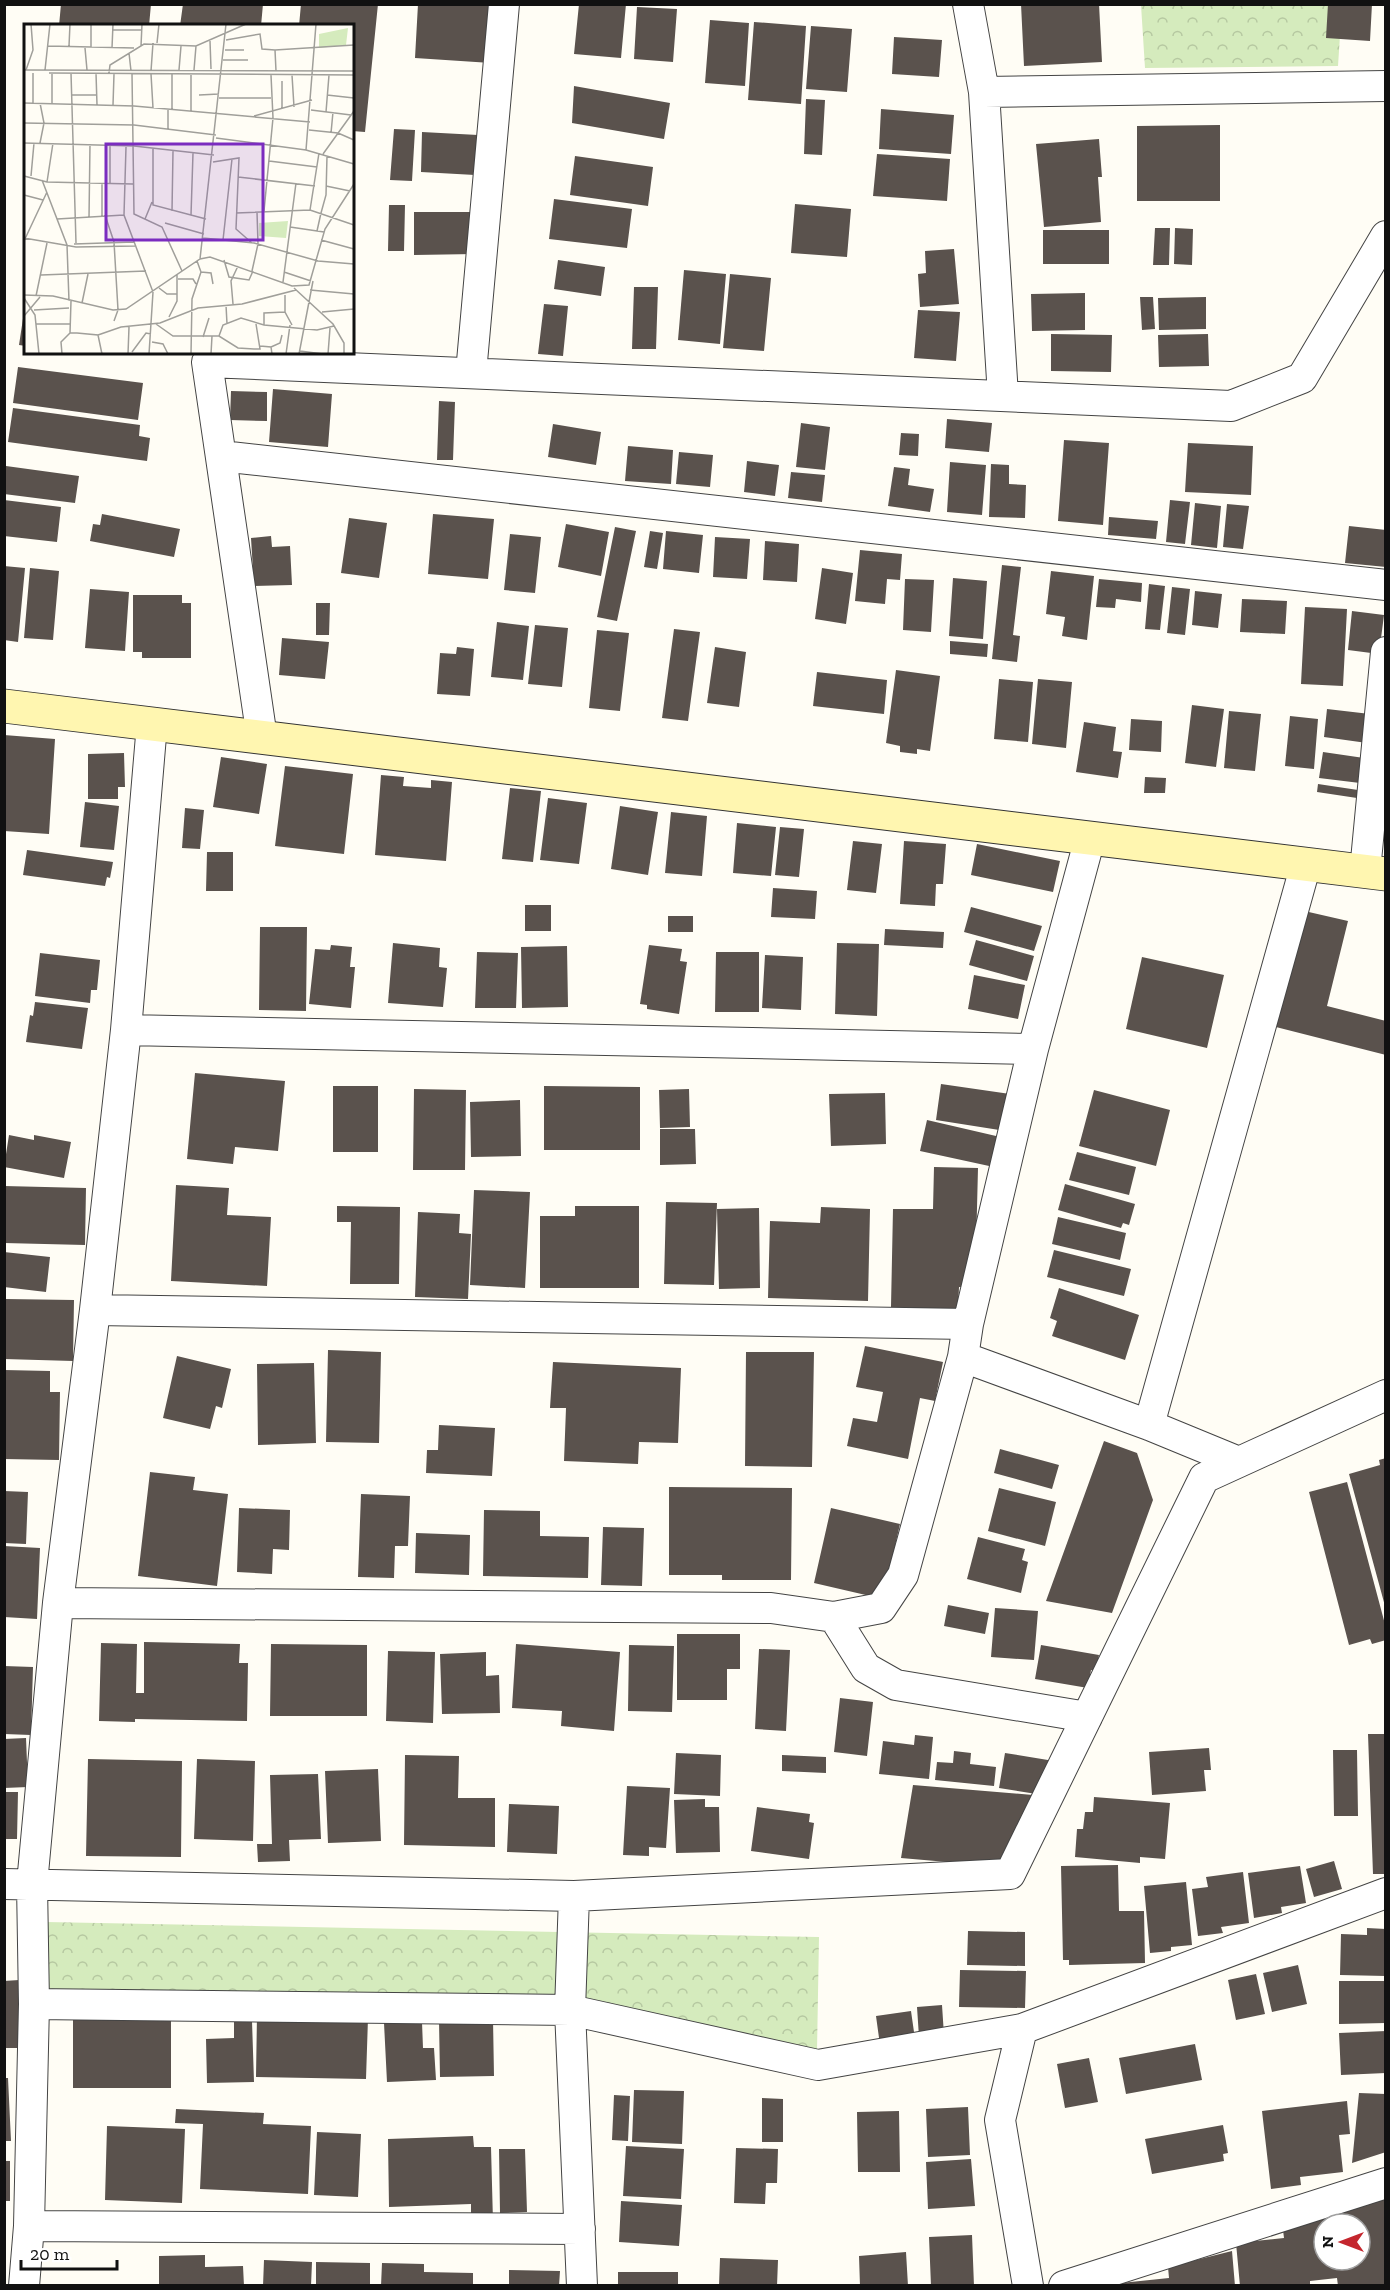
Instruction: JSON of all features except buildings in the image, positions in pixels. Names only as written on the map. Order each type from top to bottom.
[{"type":"street","points":[[471,373],[504,4]]},
{"type":"street","points":[[968,4],[984,92],[1003,396]]},
{"type":"street","points":[[984,92],[1386,86]]},
{"type":"street","points":[[262,738],[207,362],[1231,406],[1302,378],[1386,236]]},
{"type":"street","points":[[221,456],[1386,585]]},
{"type":"street","points":[[4,706],[1375,873],[1386,652]]},
{"type":"street","points":[[24,2286],[29,2226],[34,2004],[18,1884],[58,1603],[95,1310],[126,1030],[153,724]]},
{"type":"street","points":[[58,1603],[771,1608],[834,1617],[881,1608],[903,1575],[963,1356],[968,1324],[1033,1048],[1090,838]]},
{"type":"street","points":[[1149,1425],[1306,864]]},
{"type":"street","points":[[126,1030],[1033,1048]]},
{"type":"street","points":[[95,1310],[968,1324]]},
{"type":"street","points":[[963,1356],[1149,1425],[1239,1462]]},
{"type":"street","points":[[18,1884],[574,1896],[1010,1874],[1204,1478],[1386,1395]]},
{"type":"street","points":[[834,1617],[866,1668],[896,1685],[1087,1717]]},
{"type":"street","points":[[34,2004],[570,2010],[818,2065],[1023,2029],[1386,1893]]},
{"type":"street","points":[[574,1896],[570,2010],[582,2286]]},
{"type":"street","points":[[1023,2029],[1000,2120],[1028,2286]]},
{"type":"street","points":[[1064,2286],[1386,2183]]},
{"type":"street","points":[[29,2226],[580,2229]]},
{"type":"green space","points":[[1141,5],[1342,5],[1338,66],[1145,68]]},
{"type":"green space","points":[[46,1922],[819,1937],[817,2051],[585,2000],[47,1990]]}]
